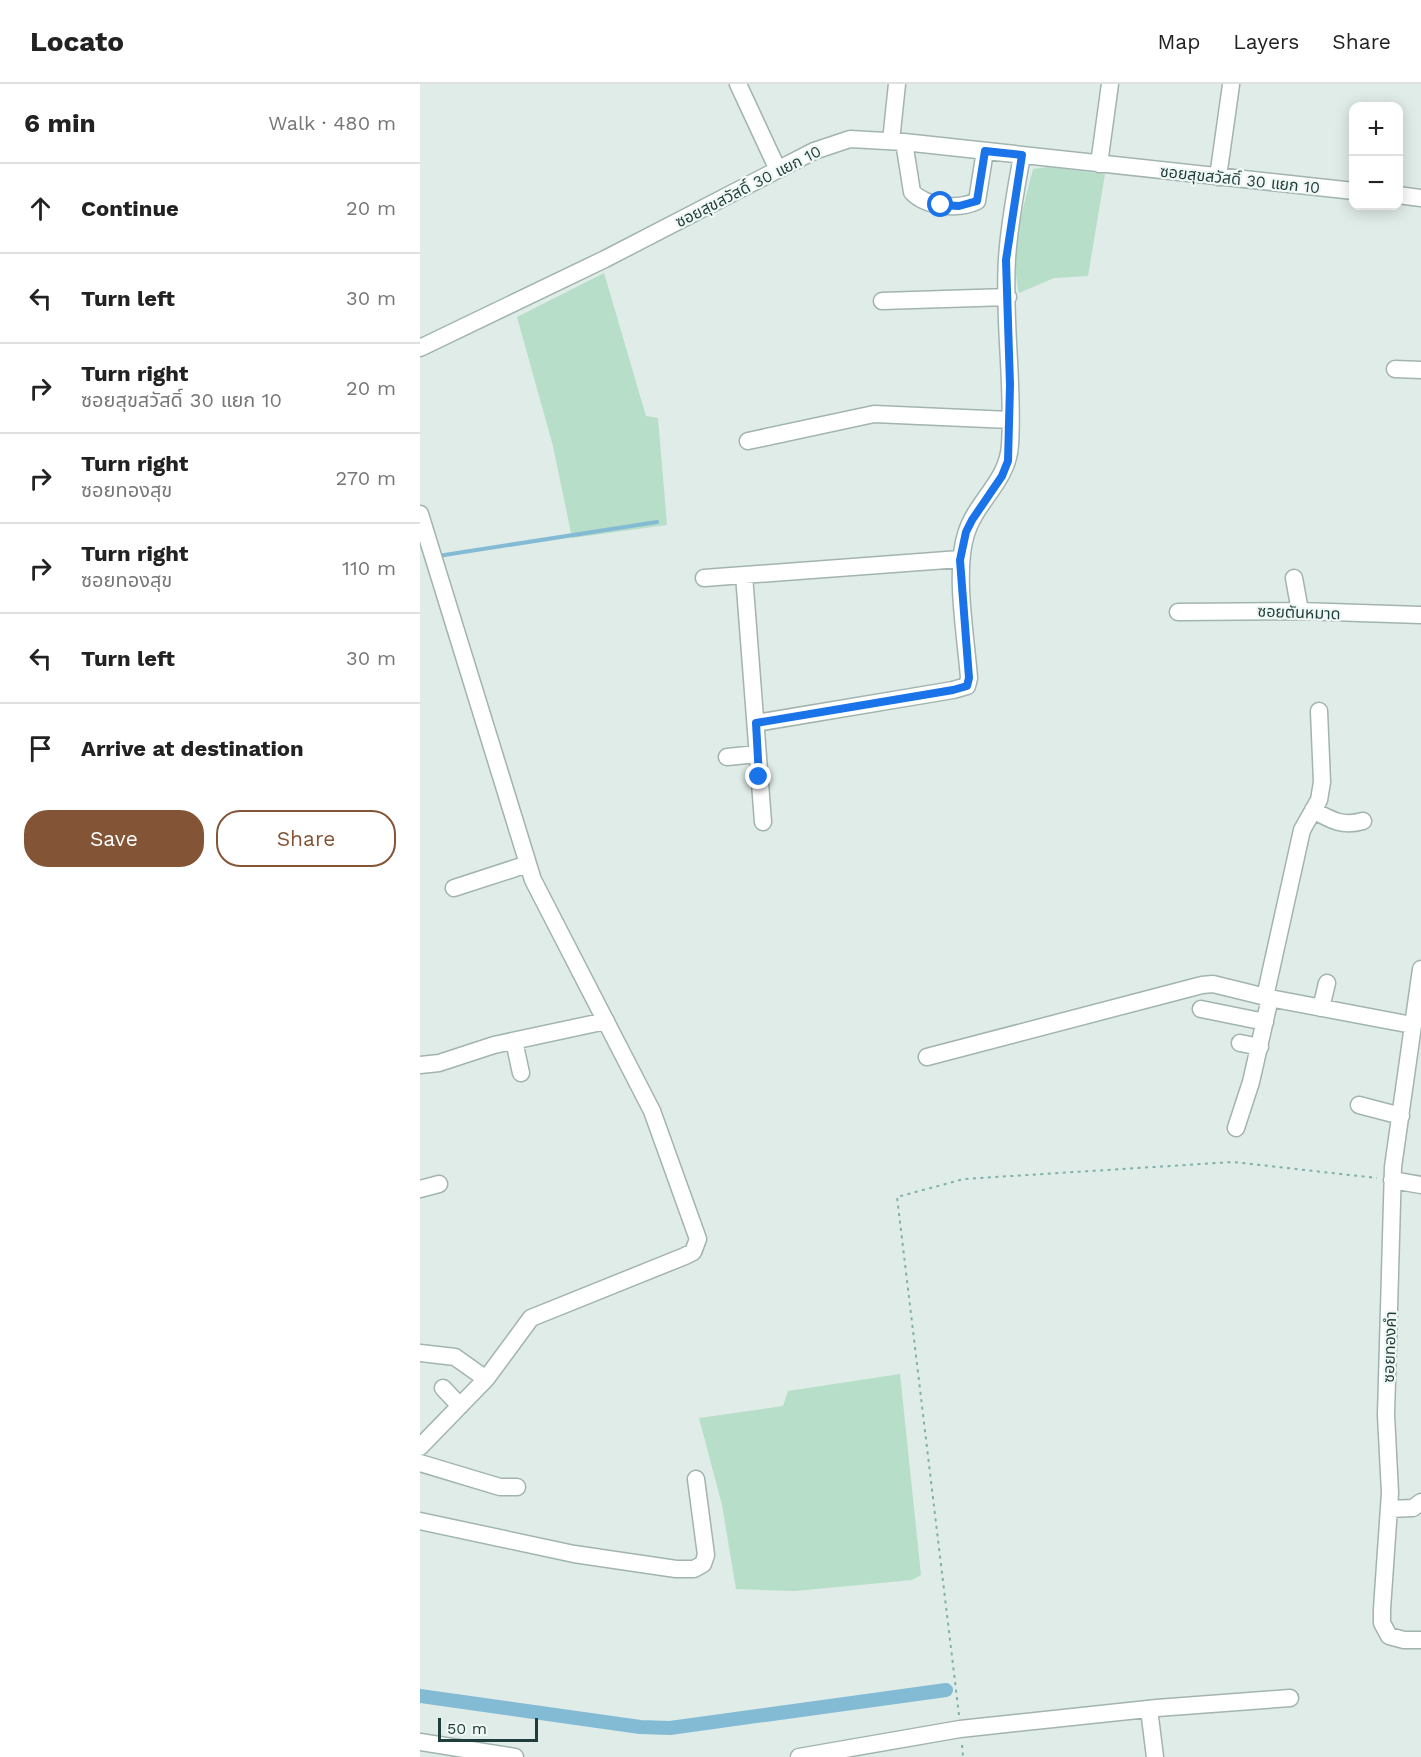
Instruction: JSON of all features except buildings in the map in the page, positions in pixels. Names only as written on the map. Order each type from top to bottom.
[{"type":"street","points":[[738,84],[778,170]]},
{"type":"street","points":[[897,84],[898,142],[912,192],[917,197],[941,205],[959,206],[977,201],[985,151]]},
{"type":"street","points":[[1099,164],[1110,84]]},
{"type":"street","points":[[1218,177],[1230,85]]},
{"type":"street","name":"ซอยสุขสวัสดิ์ 30 แยก 10","points":[[420,348],[605,259],[835,142],[867,139],[1349,191]]},
{"type":"street","points":[[756,723],[967,686],[969,678],[960,560],[966,532],[1002,476],[1008,461],[1010,420],[1006,260],[1022,155]]},
{"type":"street","points":[[1403,196],[1421,198]]},
{"type":"street","points":[[882,300],[1008,297]]},
{"type":"street","points":[[1395,369],[1421,370]]},
{"type":"street","points":[[748,441],[874,414],[1010,420]]},
{"type":"street","points":[[420,514],[528,864],[546,908],[606,1020],[659,1129],[698,1239],[693,1252],[685,1256],[531,1318],[486,1379],[420,1447]]},
{"type":"street","points":[[704,578],[960,560]]},
{"type":"street","points":[[744,575],[763,822]]},
{"type":"street","points":[[1294,578],[1300,611]]},
{"type":"street","name":"ซอยตันหมาด","points":[[1178,612],[1300,611],[1421,615]]},
{"type":"street","points":[[1236,1128],[1260,1047],[1267,997],[1302,830],[1319,800],[1322,782],[1319,711]]},
{"type":"street","points":[[727,757],[757,754]]},
{"type":"street","points":[[1313,810],[1347,825],[1363,821]]},
{"type":"street","points":[[454,888],[528,864]]},
{"type":"street","name":"ซอยทองคำ","points":[[1421,969],[1393,1176],[1386,1415],[1390,1479],[1382,1623],[1389,1636],[1421,1640]]},
{"type":"street","points":[[1320,1008],[1327,983]]},
{"type":"street","points":[[927,1057],[1213,984],[1320,1008],[1412,1025]]},
{"type":"street","points":[[1202,1009],[1265,1022]]},
{"type":"street","points":[[420,1065],[439,1063],[514,1041],[606,1020]]},
{"type":"street","points":[[514,1041],[520,1073]]},
{"type":"street","points":[[1240,1043],[1260,1047]]},
{"type":"street","points":[[1359,1105],[1401,1116]]},
{"type":"street","points":[[1393,1176],[1421,1185]]},
{"type":"street","points":[[420,1188],[439,1184]]},
{"type":"street","points":[[420,1353],[455,1357],[486,1379]]},
{"type":"street","points":[[444,1389],[460,1407]]},
{"type":"street","points":[[420,1463],[500,1486],[517,1487]]},
{"type":"street","points":[[420,1521],[574,1554],[676,1569],[694,1569],[703,1563],[706,1555],[696,1479]]},
{"type":"street","points":[[1389,1509],[1413,1508],[1421,1502]]},
{"type":"street","points":[[799,1757],[960,1729],[1149,1709],[1290,1698]]},
{"type":"street","points":[[1149,1709],[1155,1757]]},
{"type":"street","points":[[420,1742],[515,1757]]},
{"type":"path","points":[[963,1757],[897,1197],[964,1179],[1233,1162],[1393,1176]]},
{"type":"green space","points":[[1048,167],[1105,174],[1088,276],[1054,278],[1019,293],[1016,278],[1018,231],[1033,169]]},
{"type":"green space","points":[[604,273],[646,416],[658,418],[667,525],[572,538],[553,446],[517,317]]},
{"type":"green space","points":[[900,1374],[921,1575],[912,1580],[795,1591],[736,1589],[722,1505],[699,1418],[783,1406],[788,1391]]},
{"type":"waterway","points":[[438,556],[657,522]]},
{"type":"waterway","points":[[420,1696],[640,1727],[670,1728],[946,1690]]},
{"type":"route","points":[[759,777],[756,723],[967,686],[969,678],[960,560],[966,532],[1002,476],[1008,461],[1010,385],[1006,260],[1022,155],[985,151],[980,194],[977,201],[970,205],[941,205]]}]
